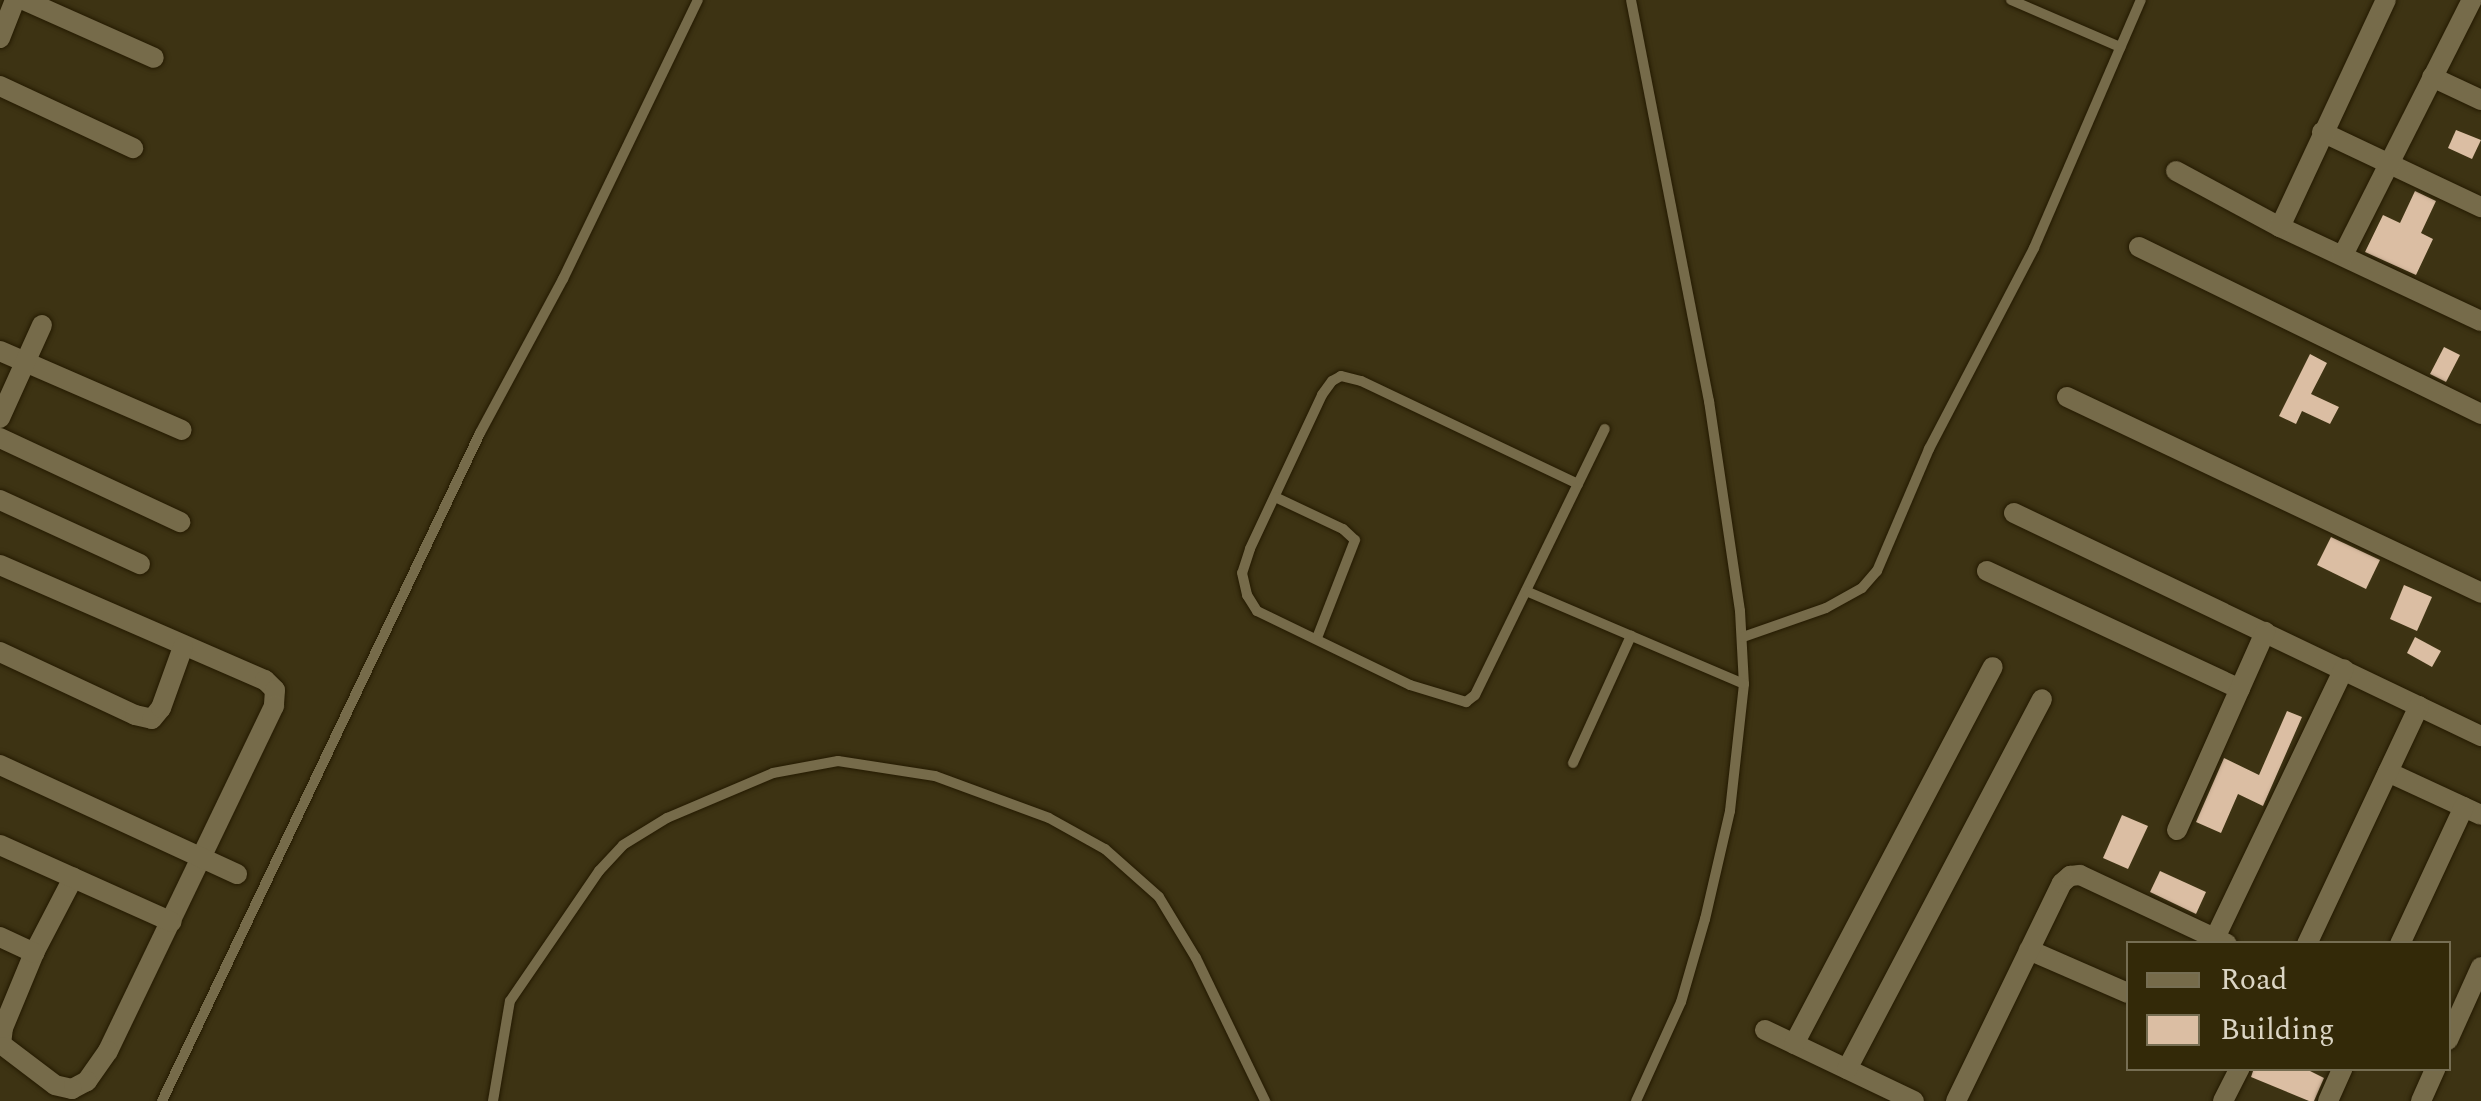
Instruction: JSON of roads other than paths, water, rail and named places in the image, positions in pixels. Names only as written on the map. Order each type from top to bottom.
[{"type":"street","points":[[0,38],[14,0]]},
{"type":"street","points":[[24,0],[154,58]]},
{"type":"street","points":[[2280,226],[2386,0]]},
{"type":"street","points":[[2344,255],[2472,0]]},
{"type":"street","points":[[2432,77],[2481,100]]},
{"type":"street","points":[[0,86],[133,148]]},
{"type":"street","points":[[2322,132],[2481,208]]},
{"type":"street","points":[[2176,171],[2280,226],[2481,321]]},
{"type":"street","points":[[2140,247],[2481,414]]},
{"type":"street","points":[[0,418],[42,325]]},
{"type":"street","points":[[0,351],[182,430]]},
{"type":"street","points":[[2067,398],[2481,593]]},
{"type":"street","points":[[0,438],[180,522]]},
{"type":"street","points":[[0,500],[140,564]]},
{"type":"street","points":[[2014,513],[2481,736]]},
{"type":"street","points":[[0,564],[265,680],[275,690],[274,706],[108,1051],[87,1081],[72,1089],[55,1085],[1,1044],[3,1028],[34,953],[74,878]]},
{"type":"street","points":[[1987,571],[2240,689]]},
{"type":"street","points":[[2177,830],[2266,632]]},
{"type":"street","points":[[0,652],[135,715],[152,719],[161,708],[183,647]]},
{"type":"street","points":[[1794,1044],[1993,668]]},
{"type":"street","points":[[1956,1101],[2062,883],[2070,876],[2080,876],[2221,941],[2344,669]]},
{"type":"street","points":[[1846,1070],[2042,699]]},
{"type":"street","points":[[2308,941],[2418,706]]},
{"type":"street","points":[[0,766],[237,874]]},
{"type":"street","points":[[2388,772],[2472,811],[2402,941]]},
{"type":"street","points":[[0,845],[172,922]]},
{"type":"street","points":[[0,937],[34,953]]},
{"type":"street","points":[[2030,950],[2126,992]]},
{"type":"street","points":[[2451,1033],[2481,967]]},
{"type":"street","points":[[2451,987],[2469,994]]},
{"type":"street","points":[[1765,1030],[1846,1070],[1880,1094],[1914,1101]]},
{"type":"street","points":[[2222,1101],[2238,1071]]},
{"type":"street","points":[[2328,1101],[2342,1071]]},
{"type":"street","points":[[2421,1101],[2435,1071]]},
{"type":"lane","points":[[162,1101],[473,448],[563,279],[698,0]]},
{"type":"lane","points":[[1632,0],[1709,402],[1743,637],[1744,684],[1730,811],[1705,919],[1680,1002],[1636,1101]]},
{"type":"lane","points":[[2010,0],[2120,46]]},
{"type":"lane","points":[[1743,637],[1826,608],[1862,588],[1877,572],[1930,449],[2034,248],[2141,0]]},
{"type":"lane","points":[[1578,484],[1361,381],[1342,376],[1332,380],[1322,395],[1274,497],[1242,573],[1247,595],[1257,610],[1410,685],[1466,702],[1474,694],[1526,591],[1605,429]]},
{"type":"lane","points":[[1274,497],[1343,529],[1355,540],[1318,638]]},
{"type":"lane","points":[[1526,591],[1744,684]]},
{"type":"lane","points":[[1573,763],[1631,636]]},
{"type":"lane","points":[[493,1101],[510,1001],[599,871],[624,845],[667,818],[772,773],[838,761],[935,776],[1049,818],[1105,849],[1158,897],[1196,958],[1266,1101]]}]
